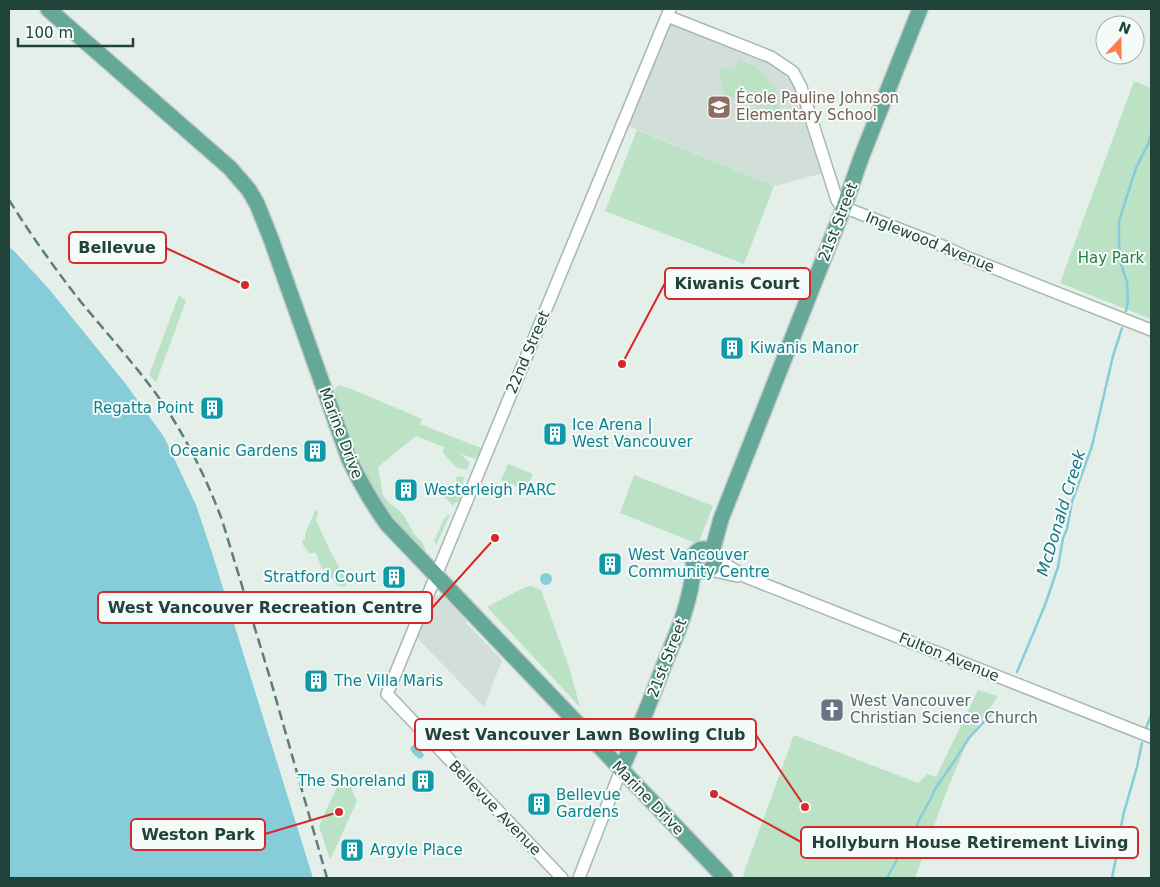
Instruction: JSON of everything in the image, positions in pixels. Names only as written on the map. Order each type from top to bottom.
[{"type":"main road","name":"Marine Drive","points":[[48,9],[230,168],[249,190],[257,204],[349,459],[371,501],[387,524],[725,878]]},
{"type":"main road","name":"21st Street","points":[[621,770],[687,605],[707,561],[721,519],[844,208],[861,158],[920,9]]},
{"type":"street","name":"22nd Street","points":[[386,694],[668,12]]},
{"type":"street","points":[[668,12],[771,57],[793,72],[801,87],[836,200],[844,208]]},
{"type":"street","name":"Inglewood Avenue","points":[[844,208],[1151,330]]},
{"type":"street","name":"Fulton Avenue","points":[[707,561],[1151,737]]},
{"type":"street","name":"Bellevue Avenue","points":[[386,694],[562,878]]},
{"type":"street","name":"21st Street","points":[[579,878],[621,770]]},
{"type":"shaded area","name":"École Pauline Johnson Elementary School","points":[[669,23],[764,58],[788,73],[799,90],[824,173],[774,186],[626,125]]},
{"type":"shaded area","points":[[441,595],[445,596],[467,619],[466,623],[502,660],[484,707],[417,638],[433,599]]},
{"type":"green space","points":[[739,60],[763,72],[769,83],[775,87],[780,108],[779,114],[723,94],[720,70],[724,67],[734,71]]},
{"type":"green space","name":"Hay Park","points":[[1134,81],[1151,88],[1151,319],[1060,283]]},
{"type":"green space","points":[[637,130],[774,186],[744,264],[605,211]]},
{"type":"green space","points":[[179,295],[186,301],[156,382],[149,375]]},
{"type":"green space","points":[[338,385],[422,419],[420,424],[481,448],[482,452],[479,460],[461,454],[470,463],[467,470],[458,468],[453,464],[443,453],[444,447],[416,436],[378,467],[383,495],[404,516],[414,534],[423,543],[426,553],[387,510],[369,482],[353,446],[335,394],[335,389]]},
{"type":"green space","points":[[508,464],[533,474],[527,490],[501,480]]},
{"type":"green space","points":[[634,475],[713,506],[698,544],[620,513]]},
{"type":"green space","points":[[456,477],[464,477],[464,488],[459,501],[453,506],[442,494],[453,488]]},
{"type":"green space","points":[[316,509],[318,513],[316,520],[333,557],[347,580],[344,587],[337,585],[333,578],[329,578],[327,572],[330,570],[329,568],[323,569],[316,553],[309,553],[303,545],[302,540],[305,540],[305,534]]},
{"type":"green space","points":[[449,514],[436,545],[434,539],[444,519]]},
{"type":"green space","points":[[531,586],[541,590],[569,667],[580,707],[487,607],[525,587]]},
{"type":"green space","points":[[978,690],[998,696],[967,742],[915,878],[746,878],[743,875],[794,735],[918,783],[927,774],[936,777]]},
{"type":"green space","points":[[349,777],[357,801],[330,860],[319,826],[340,780]]},
{"type":"water","points":[[9,247],[49,289],[125,383],[164,437],[196,505],[313,878],[9,878]]},
{"type":"water","points":[[544,573],[548,573],[552,579],[548,585],[544,585],[540,581],[540,577]]},
{"type":"water","points":[[414,745],[424,755],[420,759],[410,749]]},
{"type":"waterway","name":"McDonald Creek","points":[[1126,311],[1128,301],[1127,282],[1121,264],[1119,221],[1136,168],[1151,134]]},
{"type":"waterway","name":"McDonald Creek","points":[[1017,672],[1045,605],[1058,567],[1072,502],[1092,446],[1113,356],[1122,328]]},
{"type":"waterway","name":"McDonald Creek","points":[[887,878],[914,832],[935,789],[969,738],[992,713]]},
{"type":"waterway","points":[[1146,728],[1151,715]]},
{"type":"waterway","points":[[1112,878],[1124,812],[1142,743]]},
{"type":"railway","points":[[9,200],[62,277],[164,405],[189,447],[210,490],[222,520],[270,678],[327,878]]},
{"type":"place","name":"École Pauline Johnson Elementary School","points":[[719,107]]},
{"type":"place","name":"Bellevue","points":[[245,285]]},
{"type":"place","name":"Kiwanis Manor","points":[[732,348]]},
{"type":"place","name":"Kiwanis Court","points":[[622,364]]},
{"type":"place","name":"Regatta Point","points":[[212,408]]},
{"type":"place","name":"Ice Arena | West Vancouver","points":[[555,434]]},
{"type":"place","name":"Oceanic Gardens","points":[[315,451]]},
{"type":"place","name":"Westerleigh PARC","points":[[406,490]]},
{"type":"place","name":"West Vancouver Recreation Centre","points":[[495,538]]},
{"type":"place","name":"West Vancouver Community Centre","points":[[610,564]]},
{"type":"place","name":"Stratford Court","points":[[394,577]]},
{"type":"place","name":"The Villa Maris","points":[[316,681]]},
{"type":"place","name":"West Vancouver Christian Science Church","points":[[832,710]]},
{"type":"place","name":"The Shoreland","points":[[423,781]]},
{"type":"place","name":"Hollyburn House Retirement Living","points":[[714,794]]},
{"type":"place","name":"Bellevue Gardens","points":[[539,804]]},
{"type":"place","name":"West Vancouver Lawn Bowling Club","points":[[805,807]]},
{"type":"place","name":"Weston Park","points":[[339,812]]},
{"type":"place","name":"Argyle Place","points":[[352,850]]}]
